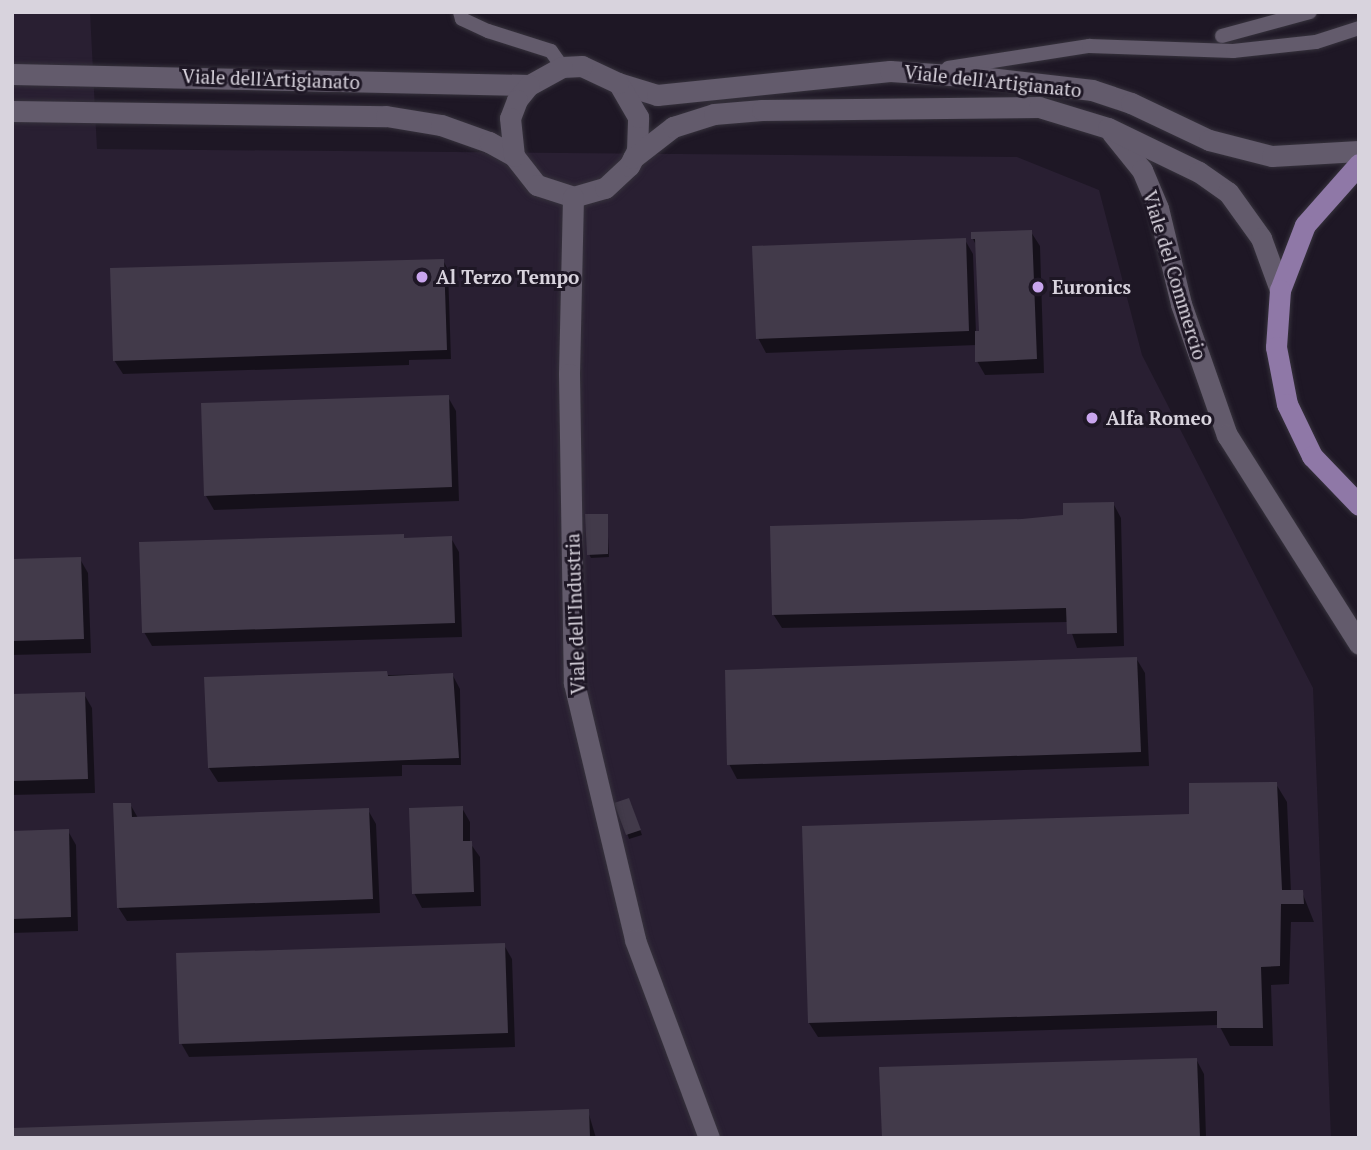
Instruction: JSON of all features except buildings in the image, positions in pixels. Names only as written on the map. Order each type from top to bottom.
[{"type":"main road","points":[[1359,164],[1305,225],[1280,290],[1276,347],[1287,404],[1312,456],[1359,505]]},
{"type":"street","name":"Viale dell'Artigianato","points":[[12,74],[529,85],[562,67],[582,66],[618,83],[657,95],[909,72],[1092,90],[1130,103],[1209,140],[1272,156],[1359,150]]},
{"type":"street","points":[[618,83],[638,117],[633,158]]},
{"type":"street","points":[[514,156],[510,118],[529,85]]},
{"type":"street","name":"Viale dell'Artigianato","points":[[12,111],[386,116],[441,125],[514,156],[537,185],[573,197],[605,188],[633,158],[673,127],[714,114],[762,110],[1039,107],[1108,128],[1199,172],[1228,192],[1261,237],[1280,290]]},
{"type":"street","name":"Viale del Commercio","points":[[1108,128],[1142,170],[1158,208],[1181,303],[1227,435],[1359,644]]},
{"type":"street","name":"Viale dell'Industria","points":[[573,197],[569,374],[574,683],[635,940],[709,1138]]},
{"type":"lane","points":[[460,12],[462,19],[488,31],[551,51],[562,67]]},
{"type":"lane","points":[[1222,36],[1310,12]]},
{"type":"lane","points":[[909,72],[1089,46],[1233,51],[1316,42],[1359,28]]},
{"type":"shaded area","points":[[12,12],[90,12],[97,149],[1017,157],[1099,190],[1142,355],[1313,688],[1331,1138],[12,1138]]},
{"type":"place","name":"Al Terzo Tempo","points":[[422,277]]},
{"type":"place","name":"Euronics","points":[[1038,287]]},
{"type":"place","name":"Alfa Romeo","points":[[1092,418]]}]
